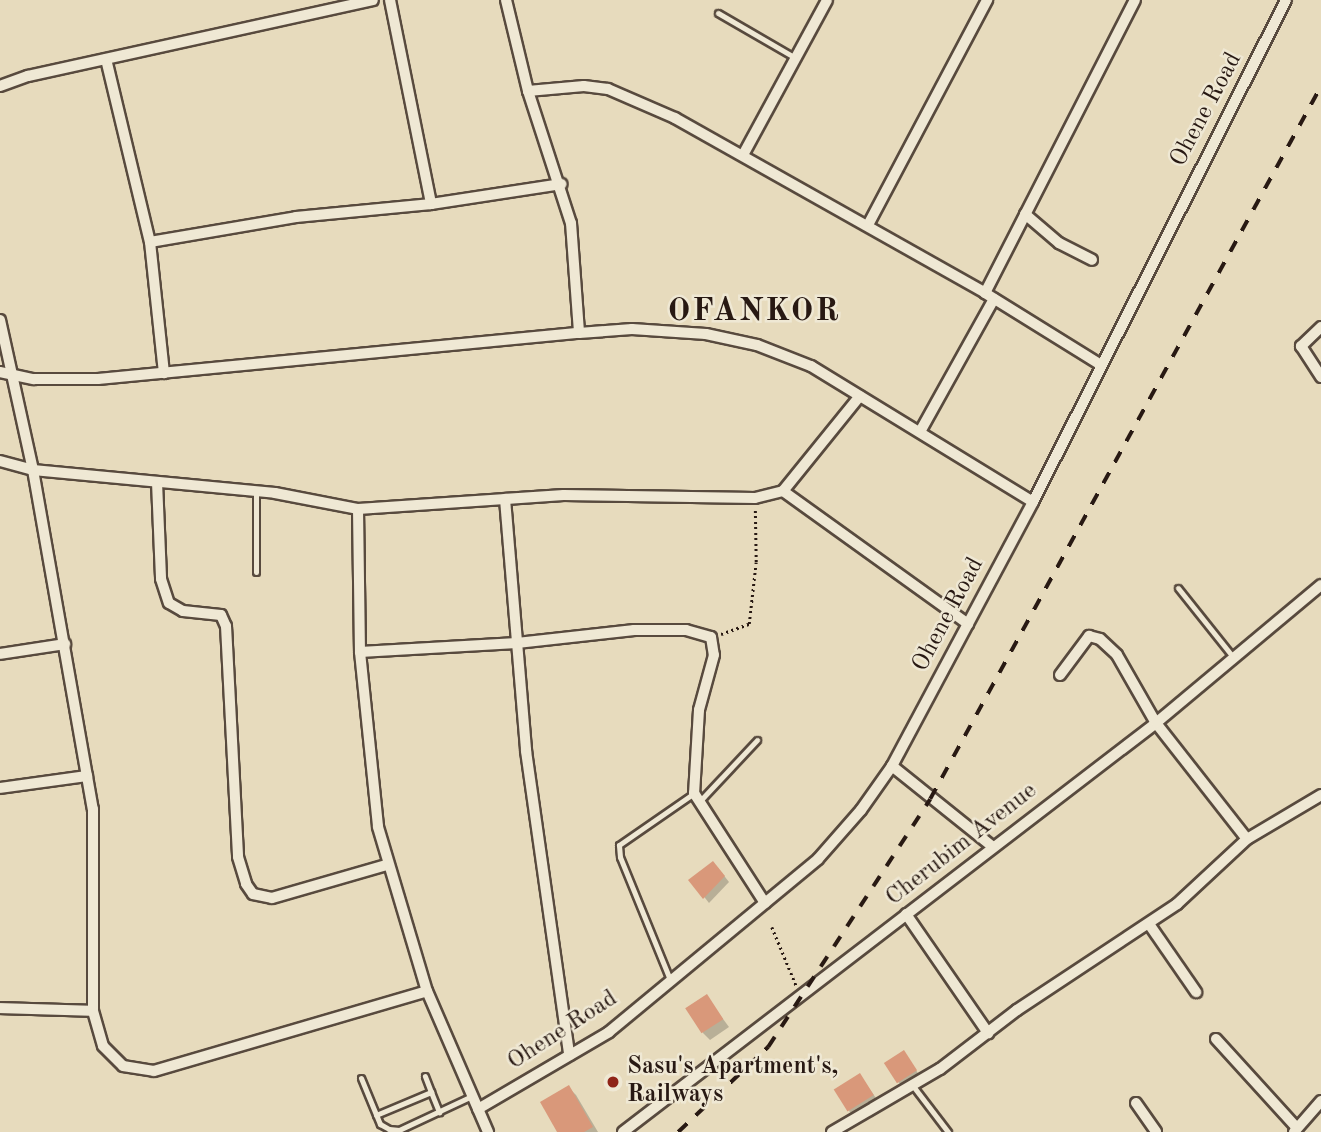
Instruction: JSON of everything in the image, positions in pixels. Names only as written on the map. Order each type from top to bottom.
[{"type":"street","points":[[0,86],[107,59],[373,0]]},
{"type":"street","points":[[390,0],[431,204]]},
{"type":"street","points":[[506,0],[528,91],[561,184],[578,271],[579,333]]},
{"type":"street","points":[[743,155],[827,0]]},
{"type":"street","points":[[867,225],[987,0]]},
{"type":"street","points":[[985,293],[1135,0]]},
{"type":"street","name":"Ohene Road","points":[[478,1109],[609,1032],[671,982],[818,859],[892,766],[1033,502],[1286,0]]},
{"type":"street","points":[[107,59],[150,243],[164,373]]},
{"type":"street","points":[[528,91],[584,86],[608,89],[743,155],[985,293],[1101,365]]},
{"type":"street","points":[[150,243],[296,217],[431,204],[561,184]]},
{"type":"street","points":[[1025,214],[1059,243],[1092,260]]},
{"type":"street","points":[[921,430],[995,299]]},
{"type":"street","points":[[0,320],[33,470],[87,776],[96,854],[93,1011],[103,1046],[123,1066],[154,1071],[427,991]]},
{"type":"street","points":[[1321,327],[1301,346],[1321,377]]},
{"type":"street","points":[[0,372],[14,377],[98,379],[579,333],[660,330],[719,337],[811,366],[921,430],[1033,502]]},
{"type":"street","points":[[0,461],[33,470],[257,492],[358,509],[564,495],[755,498],[783,491],[860,396]]},
{"type":"street","points":[[157,482],[162,579],[169,603],[183,611],[221,615],[226,626],[239,857],[246,884],[253,894],[272,898],[386,864]]},
{"type":"street","points":[[783,491],[968,625]]},
{"type":"street","points":[[505,499],[526,751],[569,1055]]},
{"type":"street","points":[[358,509],[360,652],[378,827],[386,864],[427,991],[488,1132]]},
{"type":"street","name":"Cherubim Avenue","points":[[623,1132],[992,846],[1157,723],[1321,585]]},
{"type":"street","points":[[360,652],[517,643],[666,628],[711,636],[714,655],[699,710],[697,797],[765,903]]},
{"type":"street","points":[[1060,675],[1089,636],[1100,639],[1116,655],[1157,723],[1247,839]]},
{"type":"street","points":[[0,654],[65,644]]},
{"type":"street","points":[[892,766],[992,846]]},
{"type":"street","points":[[0,788],[87,776]]},
{"type":"street","points":[[832,1132],[914,1086],[1149,924],[1247,839],[1321,795]]},
{"type":"street","points":[[906,914],[988,1033]]},
{"type":"street","points":[[1149,924],[1196,992]]},
{"type":"street","points":[[0,1008],[93,1011]]},
{"type":"street","points":[[1216,1039],[1295,1130],[1321,1101]]},
{"type":"street","points":[[1136,1103],[1156,1132]]},
{"type":"lane","points":[[718,13],[794,57]]},
{"type":"lane","points":[[256,572],[257,492]]},
{"type":"lane","points":[[1178,588],[1233,657]]},
{"type":"lane","points":[[671,982],[620,857],[620,845],[697,797],[757,740]]},
{"type":"lane","points":[[425,1076],[439,1112]]},
{"type":"lane","points":[[361,1078],[380,1124],[399,1130],[472,1096]]},
{"type":"lane","points":[[914,1086],[948,1132]]},
{"type":"lane","points":[[376,1115],[431,1092]]},
{"type":"path","points":[[711,636],[749,624],[757,562],[755,498]]},
{"type":"path","points":[[772,927],[799,995]]},
{"type":"building","points":[[713,861],[725,876],[703,899],[688,880]]},
{"type":"building","points":[[707,994],[723,1019],[702,1033],[685,1008]]},
{"type":"building","points":[[904,1050],[917,1070],[897,1083],[884,1063]]},
{"type":"building","points":[[860,1073],[874,1095],[847,1111],[834,1089]]},
{"type":"building","points":[[569,1085],[593,1127],[584,1132],[557,1132],[540,1102]]},
{"type":"railway","points":[[678,1132],[768,1047],[930,799],[1321,86]]},
{"type":"place","name":"Sasu's Apartment's, Railways","points":[[613,1082]]},
{"type":"district","name":"OFANKOR","points":[[754,312]]}]
